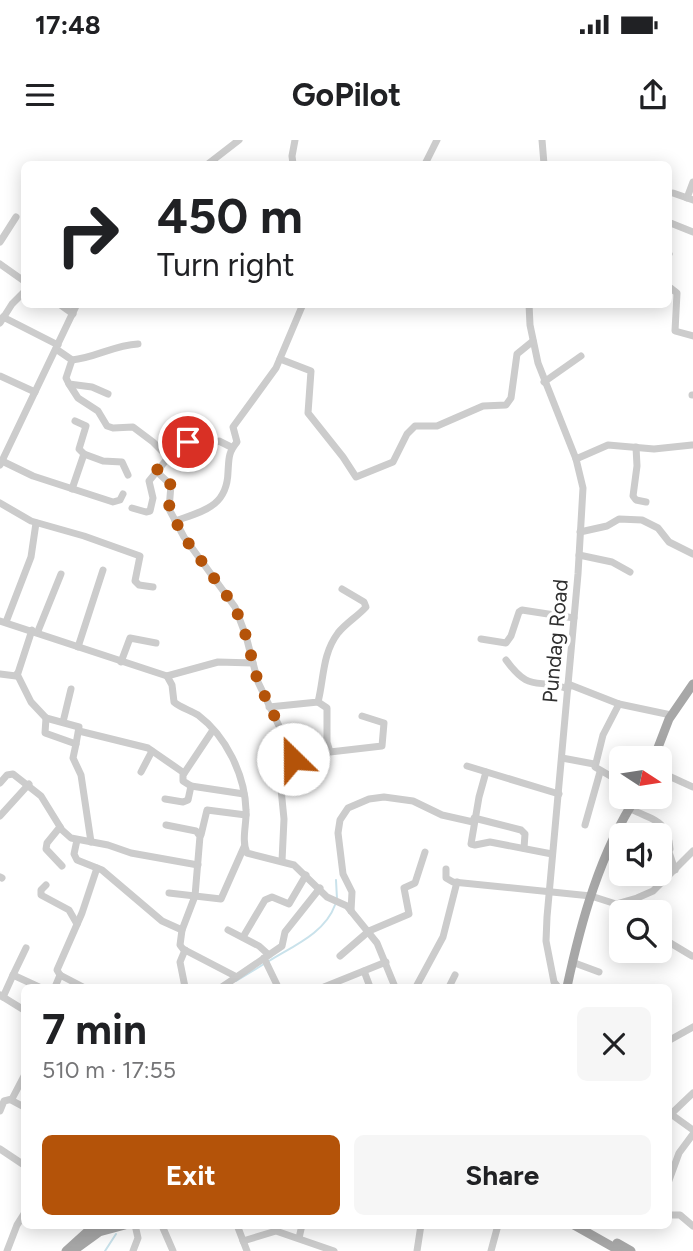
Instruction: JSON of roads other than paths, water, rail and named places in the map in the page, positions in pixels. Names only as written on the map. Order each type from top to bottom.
[{"type":"main road","points":[[659,746],[671,715],[693,684]]},
{"type":"main road","points":[[568,984],[591,896],[611,843],[628,809]]},
{"type":"main road","points":[[66,1251],[85,1229]]},
{"type":"main road","points":[[73,1251],[99,1232],[110,1229]]},
{"type":"main road","points":[[580,1229],[620,1251]]},
{"type":"main road","points":[[592,1229],[631,1251]]},
{"type":"street","points":[[212,161],[239,140]]},
{"type":"street","points":[[293,161],[295,140]]},
{"type":"street","points":[[426,161],[437,140]]},
{"type":"street","points":[[542,140],[544,161]]},
{"type":"street","points":[[673,192],[690,199],[693,182]]},
{"type":"street","points":[[0,242],[16,217]]},
{"type":"street","points":[[672,224],[693,232]]},
{"type":"street","points":[[0,264],[21,279]]},
{"type":"street","points":[[672,289],[677,293],[675,331],[693,337]]},
{"type":"street","points":[[21,296],[2,320],[57,347],[72,360],[90,358],[108,349],[138,344]]},
{"type":"street","points":[[64,308],[72,314]]},
{"type":"street","points":[[75,308],[1,463],[113,502],[120,500],[123,494]]},
{"type":"street","points":[[175,521],[213,505],[228,486],[229,453],[237,442],[233,430],[235,423],[273,373],[301,308]]},
{"type":"street","name":"Pundag Road","points":[[530,308],[533,341],[544,382],[576,459],[583,488],[559,794],[548,892],[546,940],[556,984]]},
{"type":"street","points":[[280,359],[311,370],[308,413],[344,457],[356,477],[393,462],[407,434],[415,426],[440,425],[482,405],[506,405],[511,398],[517,354],[533,341]]},
{"type":"street","points":[[544,382],[581,356]]},
{"type":"street","points":[[72,360],[66,378],[78,398],[98,411],[107,426],[133,427],[168,457]]},
{"type":"street","points":[[0,376],[35,392]]},
{"type":"street","points":[[69,384],[92,387],[108,394]]},
{"type":"street","points":[[75,421],[86,426],[79,449],[84,454],[103,461],[122,462],[128,475]]},
{"type":"street","points":[[132,508],[146,513],[150,511],[153,498],[149,483],[156,471],[184,441],[202,448],[219,441],[231,447]]},
{"type":"street","points":[[576,459],[608,445],[654,449],[692,446]]},
{"type":"street","points":[[636,447],[634,496],[636,500],[646,502]]},
{"type":"street","points":[[72,489],[84,454]]},
{"type":"street","points":[[156,471],[171,485],[168,505],[184,537],[235,607],[269,707],[286,740],[293,766],[291,770],[283,771],[281,776],[284,819],[282,861]]},
{"type":"street","points":[[0,503],[36,523],[84,536],[140,556],[135,582],[152,587]]},
{"type":"street","points":[[580,532],[607,526],[619,519],[642,520],[658,528],[669,542],[693,554]]},
{"type":"street","points":[[36,523],[32,557],[3,621],[167,676],[218,662],[253,663]]},
{"type":"street","points":[[579,555],[612,562],[631,572]]},
{"type":"street","points":[[78,647],[103,570]]},
{"type":"street","points":[[61,574],[17,674],[31,702],[46,718],[76,726],[79,731],[73,758],[81,775],[91,842]]},
{"type":"street","points":[[318,702],[323,668],[332,644],[349,621],[366,607],[364,602],[342,589]]},
{"type":"street","points":[[481,639],[506,643],[510,640],[519,612],[523,610],[574,618]]},
{"type":"street","points":[[121,662],[130,638],[156,643]]},
{"type":"street","points":[[506,660],[524,680],[533,684],[568,686],[619,704],[671,715]]},
{"type":"street","points":[[0,674],[17,674]]},
{"type":"street","points":[[167,676],[172,685],[174,702],[198,715],[213,730],[234,761],[244,794],[246,815],[244,846],[221,899],[169,894]]},
{"type":"street","points":[[63,722],[71,690]]},
{"type":"street","points":[[269,707],[318,702],[327,708],[327,742],[330,752],[381,747],[384,723],[362,716]]},
{"type":"street","points":[[594,764],[603,735],[619,704]]},
{"type":"street","points":[[46,718],[46,735],[76,744]]},
{"type":"street","points":[[213,730],[184,772],[183,780],[191,786],[244,794]]},
{"type":"street","points":[[79,731],[141,745],[184,772]]},
{"type":"street","points":[[286,740],[312,735]]},
{"type":"street","points":[[141,772],[152,751]]},
{"type":"street","points":[[562,758],[594,764],[600,772],[609,776]]},
{"type":"street","points":[[467,766],[559,794]]},
{"type":"street","points":[[486,772],[474,820],[472,845],[488,842],[552,854]]},
{"type":"street","points":[[585,825],[600,772]]},
{"type":"street","points":[[0,783],[9,774],[29,784],[41,796],[68,836],[126,852],[198,865]]},
{"type":"street","points":[[672,777],[693,787]]},
{"type":"street","points":[[0,816],[29,784]]},
{"type":"street","points":[[165,799],[186,802],[191,786]]},
{"type":"street","points":[[349,909],[352,894],[342,874],[338,833],[340,820],[348,808],[369,799],[384,797],[413,801],[442,815],[522,830],[525,834],[524,848]]},
{"type":"street","points":[[631,809],[658,820],[669,837],[669,849],[675,870]]},
{"type":"street","points":[[235,976],[185,950],[179,942],[195,896],[201,836],[207,810],[246,815]]},
{"type":"street","points":[[166,825],[196,831],[201,836]]},
{"type":"street","points":[[60,827],[47,843],[46,849],[62,866]]},
{"type":"street","points":[[77,839],[75,857],[97,868],[162,921],[182,930]]},
{"type":"street","points":[[244,846],[250,854],[294,865],[327,897],[349,909],[369,931],[395,984]]},
{"type":"street","points":[[446,869],[446,878],[457,882],[591,896],[616,904],[653,891],[693,851]]},
{"type":"street","points":[[340,956],[369,931],[409,914],[404,888],[412,887],[415,883],[425,852]]},
{"type":"street","points":[[77,984],[57,973],[58,967],[97,868]]},
{"type":"street","points":[[243,937],[265,900],[272,897],[289,904],[306,875]]},
{"type":"street","points":[[419,984],[443,937],[457,882]]},
{"type":"street","points":[[46,885],[40,891],[41,895],[69,910],[77,924]]},
{"type":"street","points":[[226,984],[282,946],[285,932],[320,888]]},
{"type":"street","points":[[228,930],[259,946],[277,984]]},
{"type":"street","points":[[672,944],[693,956]]},
{"type":"street","points":[[21,1008],[1,996],[26,948]]},
{"type":"street","points":[[184,984],[180,962],[185,950]]},
{"type":"street","points":[[345,983],[386,962]]},
{"type":"street","points":[[572,962],[599,972]]},
{"type":"street","points":[[364,971],[369,984]]},
{"type":"street","points":[[13,975],[32,984]]},
{"type":"street","points":[[56,984],[60,975]]},
{"type":"street","points":[[450,984],[455,975]]},
{"type":"street","points":[[672,1039],[693,1027]]},
{"type":"street","points":[[11,1100],[21,1082]]},
{"type":"street","points":[[672,1111],[693,1093]]},
{"type":"street","points":[[0,1111],[4,1101],[11,1100],[21,1105]]},
{"type":"street","points":[[672,1115],[693,1132],[672,1173]]},
{"type":"street","points":[[0,1149],[21,1163]]},
{"type":"street","points":[[672,1214],[680,1215],[693,1226]]},
{"type":"street","points":[[7,1251],[21,1219]]},
{"type":"street","points":[[133,1251],[138,1238],[136,1229]]},
{"type":"street","points":[[163,1229],[173,1251]]},
{"type":"street","points":[[238,1229],[247,1251]]},
{"type":"street","points":[[299,1238],[301,1229]]},
{"type":"street","points":[[417,1251],[420,1229]]},
{"type":"street","points":[[491,1251],[497,1229]]},
{"type":"street","points":[[243,1241],[276,1231],[334,1251]]},
{"type":"waterway","points":[[336,880],[337,899]]},
{"type":"waterway","points":[[269,961],[316,931],[335,905]]},
{"type":"waterway","points":[[236,981],[264,964]]},
{"type":"waterway","points":[[105,1251],[116,1234]]}]
